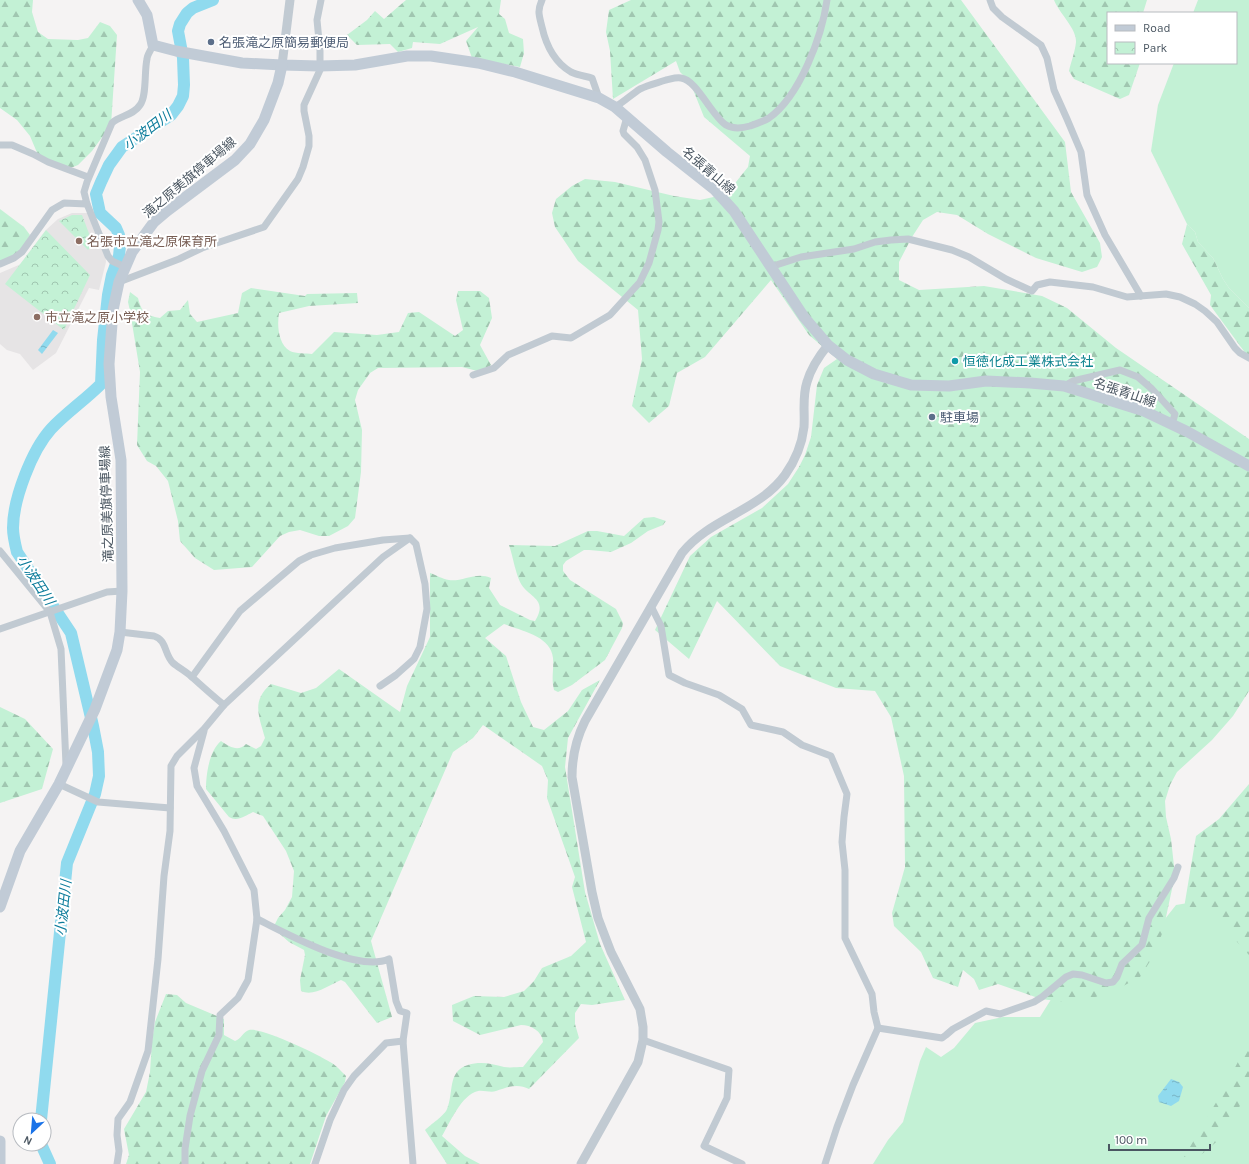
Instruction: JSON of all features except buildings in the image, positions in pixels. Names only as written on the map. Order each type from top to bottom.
[{"type":"main road","points":[[138,0],[147,15],[153,45]]},
{"type":"main road","name":"名張青山線","points":[[153,45],[189,54],[242,63],[282,65],[355,65],[407,56],[431,56],[478,63],[529,76],[599,98],[615,107],[667,152],[715,190],[734,211],[804,317],[828,345],[847,360],[869,372],[911,384],[949,386],[986,381],[1064,386],[1144,411],[1172,424],[1249,466]]},
{"type":"main road","name":"滝之原美旗停車場線","points":[[0,907],[20,851],[59,784],[95,709],[117,650],[120,632],[122,591],[121,460],[111,397],[109,364],[113,310],[123,266],[154,222],[235,160],[250,144],[264,120],[278,83],[282,65]]},
{"type":"main road","points":[[0,1141],[0,1164]]},
{"type":"street","points":[[282,65],[290,0]]},
{"type":"street","points":[[119,282],[209,246],[264,227],[298,179],[309,146],[304,105],[320,70],[318,20],[321,0]]},
{"type":"street","points":[[542,0],[538,10],[545,41],[550,52],[556,60],[571,72],[592,78],[599,98]]},
{"type":"street","points":[[615,107],[649,85],[680,77],[693,84],[718,117],[727,125],[734,128],[762,122],[771,117],[781,108],[794,91],[811,57],[819,34],[826,0]]},
{"type":"street","points":[[990,0],[993,8],[1002,17],[1040,44],[1047,58],[1054,90],[1068,119],[1081,152],[1087,195],[1105,235],[1141,296]]},
{"type":"street","points":[[123,266],[112,261],[108,256],[87,204],[84,192],[88,177],[112,122],[117,118],[124,117],[134,112],[141,105],[147,58],[153,45]]},
{"type":"street","points":[[473,375],[494,368],[508,355],[552,336],[571,338],[610,315],[640,282],[649,263],[659,222],[655,190],[647,164],[641,153],[623,131],[627,117]]},
{"type":"street","points":[[0,145],[12,145],[48,162],[88,177]]},
{"type":"street","points":[[0,264],[14,258],[22,252],[52,210],[64,203],[87,204]]},
{"type":"street","points":[[770,267],[801,257],[854,249],[875,242],[908,239],[952,250],[969,257],[1006,279],[1032,291],[1037,285],[1050,282],[1093,287],[1127,297],[1166,294],[1180,297],[1195,304],[1205,311],[1217,322],[1240,353],[1249,358]]},
{"type":"street","points":[[581,1164],[634,1071],[641,1054],[644,1040],[644,1027],[640,1009],[603,934],[595,905],[574,794],[572,769],[574,750],[582,729],[677,561],[693,541],[710,528],[763,498],[785,475],[797,452],[803,433],[804,400],[807,382],[818,358],[828,345]]},
{"type":"street","points":[[1064,386],[1073,381],[1120,370],[1138,377],[1152,389],[1175,414],[1172,424]]},
{"type":"street","points":[[192,677],[240,612],[299,561],[311,555],[335,548],[383,540],[410,538],[416,544],[425,584],[427,609],[420,647],[414,659],[396,675],[380,686]]},
{"type":"street","points":[[116,1164],[119,1151],[117,1135],[118,1119],[130,1102],[148,1051],[158,959],[164,876],[170,831],[171,766],[177,756],[204,729],[224,705],[324,613],[383,556],[410,538]]},
{"type":"street","points":[[0,551],[51,612],[61,649],[66,768]]},
{"type":"street","points":[[0,629],[107,592],[122,591]]},
{"type":"street","points":[[651,606],[661,626],[669,675],[685,683],[719,695],[736,705],[742,709],[751,725],[783,732],[802,745],[831,756],[847,794],[842,842],[845,870],[845,938],[872,994],[878,1028],[853,1085],[825,1164]]},
{"type":"street","points":[[120,632],[158,637],[163,643],[172,662],[224,705]]},
{"type":"street","points":[[185,1164],[185,1149],[190,1116],[202,1071],[219,1035],[220,1015],[238,998],[248,980],[257,920],[254,890],[224,831],[197,786],[194,768],[204,729]]},
{"type":"street","points":[[59,784],[98,802],[170,808]]},
{"type":"street","points":[[878,1028],[942,1038],[953,1029],[986,1011],[1000,1014],[1034,1002],[1069,976],[1076,974],[1106,983],[1113,982],[1117,977],[1122,964],[1142,945],[1149,918],[1174,878],[1178,867]]},
{"type":"street","points":[[257,920],[334,955],[366,963],[382,962],[389,959],[396,1002],[400,1011],[407,1013],[403,1041],[413,1164]]},
{"type":"street","points":[[644,1040],[729,1070],[727,1098],[704,1146],[742,1164]]},
{"type":"street","points":[[315,1164],[330,1120],[344,1090],[354,1076],[386,1043],[403,1041]]},
{"type":"shaded area","name":"市立滝之原小学校","points":[[72,213],[88,213],[105,253],[106,262],[99,290],[89,288],[56,353],[33,370],[20,354],[7,350],[0,344],[0,273],[21,264],[46,230],[58,219]]},
{"type":"green space","points":[[0,0],[33,0],[32,12],[38,32],[48,39],[78,40],[88,38],[100,22],[110,26],[117,35],[111,125],[92,151],[78,165],[68,169],[38,155],[30,136],[17,120],[0,108]]},
{"type":"green space","points":[[406,0],[501,0],[499,14],[505,19],[509,33],[523,39],[524,53],[520,67],[472,58],[466,41],[478,27],[440,44],[413,42],[412,48],[398,52],[390,44],[357,45],[347,35],[367,20],[375,11],[384,19]]},
{"type":"green space","points":[[631,0],[961,0],[1065,142],[1071,192],[1100,243],[1102,257],[1097,267],[1082,272],[1036,258],[988,234],[957,215],[937,212],[923,220],[912,237],[899,262],[899,280],[919,290],[984,286],[1042,296],[1067,308],[1116,348],[1249,439],[1249,691],[1233,716],[1212,740],[1177,772],[1170,785],[1165,801],[1175,875],[1163,931],[1154,955],[1140,977],[1110,993],[1073,1003],[1041,999],[998,984],[979,990],[974,979],[963,970],[958,987],[933,978],[921,952],[894,926],[892,913],[905,867],[904,776],[891,717],[875,691],[836,688],[780,666],[717,601],[689,659],[655,630],[690,556],[711,537],[762,508],[788,484],[805,455],[811,437],[817,385],[824,368],[837,359],[809,335],[771,280],[705,357],[677,373],[669,406],[649,423],[632,406],[642,359],[638,310],[578,261],[555,227],[552,213],[556,199],[572,186],[585,179],[615,182],[674,196],[700,200],[718,196],[732,187],[748,167],[750,156],[704,117],[690,82],[680,72],[676,61],[613,99],[610,51],[606,32],[609,10]]},
{"type":"green space","points":[[1054,0],[1147,0],[1143,12],[1107,12],[1107,64],[1140,64],[1129,95],[1120,99],[1074,79],[1069,71],[1076,37],[1071,26]]},
{"type":"green space","points":[[1198,0],[1249,0],[1249,308],[1229,288],[1213,258],[1198,242],[1195,232],[1187,224],[1151,151],[1158,105],[1174,64],[1237,64],[1237,12],[1193,12]]},
{"type":"green space","points":[[0,209],[24,227],[30,235],[20,253],[0,264]]},
{"type":"green space","points":[[72,215],[82,215],[93,244],[88,250],[59,221]]},
{"type":"green space","points":[[1187,224],[1195,232],[1198,242],[1213,258],[1229,288],[1249,308],[1249,358],[1210,305],[1211,295],[1182,244]]},
{"type":"green space","points":[[46,230],[90,275],[64,330],[5,284]]},
{"type":"green space","points":[[251,288],[305,296],[307,294],[357,293],[358,303],[309,306],[279,313],[279,334],[286,348],[295,353],[312,354],[334,332],[377,335],[399,332],[408,313],[419,312],[455,336],[463,330],[456,300],[458,291],[480,291],[489,298],[492,318],[480,345],[491,365],[481,372],[462,367],[378,368],[370,373],[358,390],[355,400],[362,430],[361,472],[355,518],[348,526],[329,536],[319,536],[300,530],[289,532],[280,536],[252,567],[214,570],[195,558],[180,541],[178,521],[168,481],[156,466],[147,461],[137,445],[140,372],[128,302],[130,292],[138,298],[141,307],[145,312],[151,316],[160,318],[168,311],[180,310],[188,300],[190,314],[197,322],[238,313],[242,293]]},
{"type":"green space","points":[[654,517],[666,521],[663,525],[648,531],[631,543],[611,552],[584,550],[566,561],[563,565],[563,571],[570,580],[616,609],[623,623],[622,628],[605,660],[572,685],[558,692],[554,690],[553,658],[551,651],[547,644],[534,635],[504,624],[485,638],[506,656],[521,702],[533,727],[544,730],[568,711],[582,690],[600,680],[568,738],[565,767],[585,892],[600,944],[625,1000],[592,1005],[581,1004],[575,1013],[575,1024],[579,1038],[529,1089],[517,1086],[508,1087],[494,1092],[478,1091],[466,1098],[457,1110],[442,1136],[465,1156],[480,1164],[447,1164],[425,1130],[446,1111],[449,1103],[452,1083],[457,1072],[461,1068],[477,1063],[506,1067],[523,1067],[543,1042],[541,1035],[535,1029],[525,1025],[480,1035],[453,1021],[452,1005],[474,996],[504,997],[524,991],[534,981],[542,968],[571,956],[586,942],[572,887],[575,877],[547,798],[548,780],[542,766],[483,725],[473,738],[453,752],[371,941],[392,1017],[377,1023],[345,982],[341,980],[311,993],[301,991],[300,980],[305,955],[304,950],[289,942],[273,928],[292,897],[294,871],[286,851],[263,816],[253,812],[238,819],[229,817],[206,789],[211,757],[217,745],[221,741],[234,748],[240,748],[246,744],[256,749],[261,746],[265,738],[258,709],[261,697],[271,684],[301,693],[316,688],[339,669],[400,712],[407,686],[430,637],[430,573],[449,580],[459,580],[475,576],[486,576],[491,578],[489,588],[500,605],[535,621],[539,613],[539,603],[520,582],[509,545],[555,546],[588,531],[597,531],[624,536],[644,518]]},
{"type":"green space","points":[[0,707],[25,719],[53,749],[42,789],[0,803]]},
{"type":"green space","points":[[1249,784],[1249,955],[1208,910],[1184,908],[1196,836],[1219,819]]},
{"type":"green space","points":[[1194,902],[1217,907],[1249,946],[1249,1164],[873,1164],[888,1140],[903,1122],[920,1061],[926,1047],[941,1057],[954,1048],[975,1023],[1003,1017],[1040,1017],[1055,993],[1157,929],[1176,905]]},
{"type":"green space","points":[[166,994],[177,995],[186,1003],[224,1019],[224,1035],[235,1041],[245,1032],[249,1030],[256,1030],[290,1042],[323,1058],[334,1065],[346,1076],[345,1082],[326,1116],[310,1164],[126,1164],[129,1155],[124,1129],[146,1092],[150,1072],[155,1022]]},
{"type":"green space","points":[[1249,1041],[1249,1077],[1241,1104],[1221,1138],[1195,1160],[1180,1164],[1221,1094]]},
{"type":"water","points":[[53,330],[58,333],[42,354],[38,350]]},
{"type":"water","points":[[1171,1079],[1179,1082],[1183,1087],[1179,1101],[1171,1106],[1159,1102],[1158,1096]]},
{"type":"waterway","name":"小波田川","points":[[42,1112],[67,863],[95,794],[99,776],[98,752],[71,633],[17,552],[13,534],[16,503],[31,462],[44,438],[57,423],[101,384],[103,340],[108,295],[112,275],[119,256],[120,246],[119,235],[116,228],[100,213],[96,194],[109,165],[122,147],[171,115],[178,106],[183,96],[184,85],[183,58],[178,31],[180,24],[187,13],[193,8],[213,0]]},
{"type":"waterway","name":"小波田川","points":[[45,1152],[50,1164]]},
{"type":"place","name":"名張滝之原簡易郵便局","points":[[211,42]]},
{"type":"place","name":"名張市立滝之原保育所","points":[[79,241]]},
{"type":"place","name":"市立滝之原小学校","points":[[37,317]]},
{"type":"place","name":"恒徳化成工業株式会社","points":[[955,361]]},
{"type":"place","name":"駐車場","points":[[932,417]]}]
